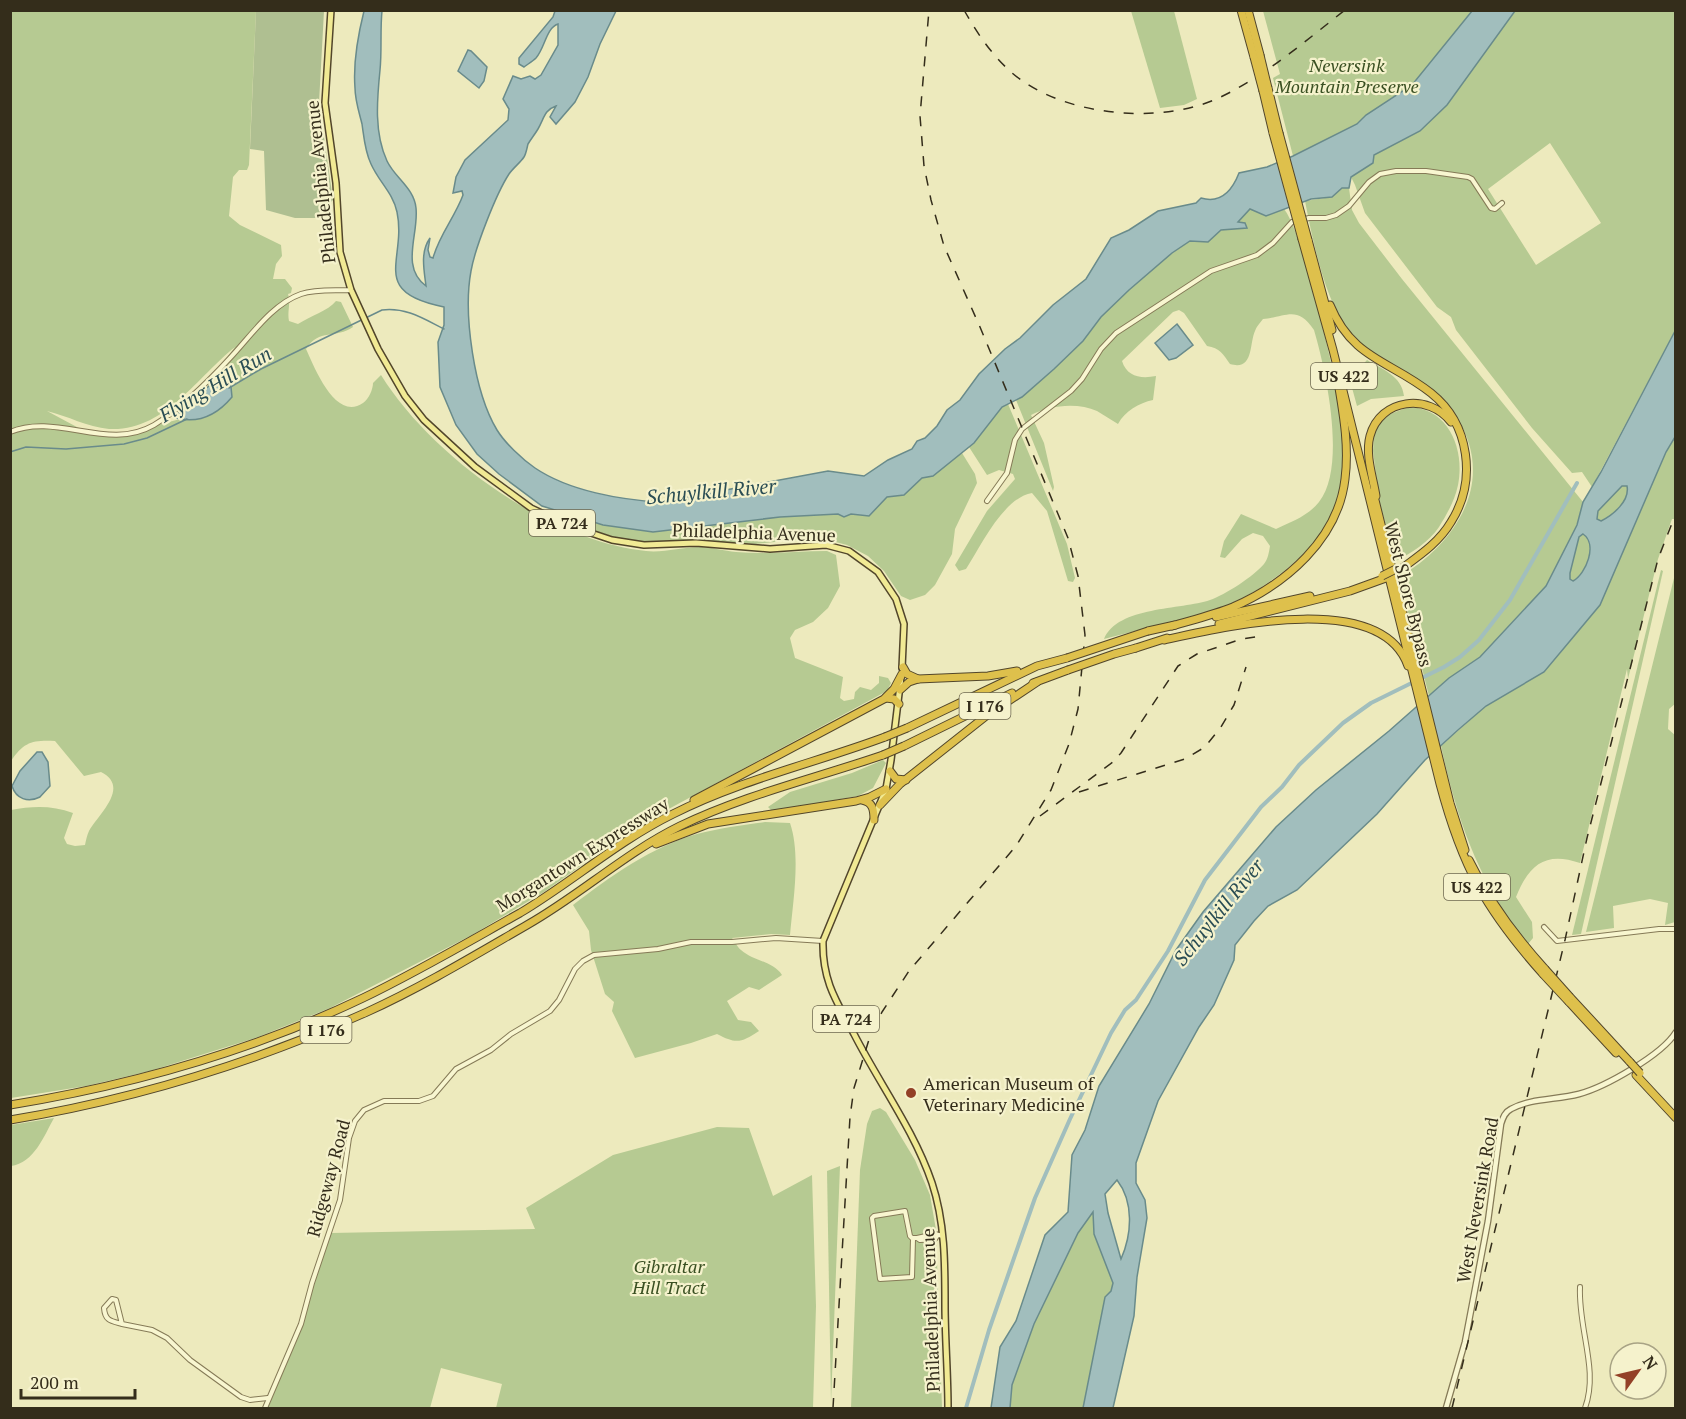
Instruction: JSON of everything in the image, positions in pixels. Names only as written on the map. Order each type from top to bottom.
[{"type":"highway","name":"West Shore Bypass","points":[[1241,10],[1257,56]]},
{"type":"highway","name":"West Shore Bypass","points":[[1248,10],[1276,133],[1305,239],[1442,782]]},
{"type":"highway","name":"West Shore Bypass","points":[[1305,239],[1316,264],[1379,513],[1423,715],[1458,831],[1478,878],[1506,923],[1544,972],[1628,1064],[1676,1111]]},
{"type":"highway","points":[[1164,640],[1343,592],[1384,577],[1433,544],[1454,517],[1463,495],[1467,473],[1463,441],[1450,415],[1435,397],[1368,355],[1348,336],[1334,315],[1316,264]]},
{"type":"highway","points":[[1172,626],[1222,611],[1259,593],[1294,567],[1332,524],[1342,497],[1347,461],[1333,350]]},
{"type":"highway","points":[[1379,513],[1369,453],[1370,439],[1376,424],[1388,411],[1406,403],[1426,404],[1440,411],[1455,429],[1462,450],[1464,472],[1460,494],[1452,515],[1438,534],[1397,570]]},
{"type":"highway","points":[[1172,626],[1342,589],[1384,577]]},
{"type":"highway","points":[[1164,640],[1262,622],[1306,620],[1348,622],[1365,626],[1387,637],[1402,654],[1415,676]]},
{"type":"highway","name":"Morgantown Expressway","points":[[10,1105],[147,1077],[261,1040],[321,1016],[408,975],[522,911],[602,856],[672,814],[709,797],[836,756],[885,737],[1037,666],[1148,631],[1172,626]]},
{"type":"highway","name":"Morgantown Expressway","points":[[10,1120],[151,1091],[266,1054],[327,1029],[415,988],[520,929],[644,845],[679,826],[714,811],[883,755],[1037,682],[1114,654],[1164,640]]},
{"type":"highway","points":[[900,690],[909,682],[918,679],[997,675],[1037,666]]},
{"type":"highway","points":[[602,856],[646,825],[885,698],[894,689],[902,671],[918,679]]},
{"type":"highway","points":[[880,805],[906,780],[986,716],[1037,682]]},
{"type":"highway","points":[[885,698],[894,699],[899,704]]},
{"type":"highway","points":[[890,771],[896,779],[906,780]]},
{"type":"highway","points":[[611,869],[662,841],[708,824],[860,800],[886,789]]},
{"type":"highway","points":[[860,800],[872,805],[874,820]]},
{"type":"highway","name":"West Shore Bypass","points":[[1638,1074],[1676,1118]]},
{"type":"main road","name":"Philadelphia Avenue","points":[[331,10],[326,111],[336,183],[339,246],[351,290],[368,329],[405,396],[429,425],[490,479],[531,508],[594,534],[632,544],[654,546],[696,543],[770,549],[826,545],[856,555],[878,572],[896,598],[905,632],[890,771],[880,805],[823,941],[823,959],[829,987],[924,1162],[937,1198],[946,1273],[948,1408]]},
{"type":"street","points":[[987,501],[1007,474],[1015,440],[1022,429],[1073,389],[1108,340],[1211,271],[1257,255],[1273,243],[1292,222],[1336,215],[1349,206],[1369,182],[1380,174],[1396,171],[1426,171],[1468,177],[1472,179],[1491,208],[1502,203]]},
{"type":"street","points":[[10,432],[35,426],[115,435],[142,431],[177,407],[221,367],[267,318],[290,299],[313,291],[351,290]]},
{"type":"street","points":[[1544,927],[1557,941],[1676,929]]},
{"type":"street","name":"Ridgeway Road","points":[[265,1408],[302,1324],[312,1283],[340,1200],[349,1138],[355,1121],[363,1110],[384,1101],[419,1101],[433,1096],[456,1069],[491,1050],[511,1034],[550,1011],[559,1000],[575,969],[594,955],[658,949],[692,942],[732,942],[776,938],[823,941]]},
{"type":"street","name":"West Neversink Road","points":[[1446,1408],[1464,1342],[1490,1214],[1504,1114],[1526,1103],[1577,1095],[1598,1087],[1663,1048],[1676,1032]]},
{"type":"street","points":[[915,1238],[912,1277],[880,1279],[872,1218],[874,1216],[905,1211],[910,1236],[915,1238],[935,1234],[940,1236]]},
{"type":"street","points":[[1580,1287],[1581,1324],[1591,1378],[1590,1395],[1585,1408]]},
{"type":"street","points":[[122,1324],[119,1307],[116,1300],[112,1299],[104,1308],[104,1315],[110,1321],[122,1324],[152,1330],[167,1338],[190,1360],[241,1398],[250,1400],[269,1397]]},
{"type":"green space","points":[[10,11],[256,11],[249,165],[247,170],[239,170],[233,177],[229,216],[240,225],[281,245],[282,256],[276,264],[273,279],[285,279],[292,288],[291,293],[288,294],[289,321],[298,324],[328,308],[336,301],[341,302],[353,327],[347,331],[316,338],[306,349],[320,379],[335,399],[343,405],[353,407],[363,403],[370,394],[373,383],[381,375],[403,406],[430,436],[496,490],[533,513],[571,531],[609,544],[646,551],[700,547],[747,553],[827,551],[836,555],[840,586],[828,608],[813,622],[795,630],[790,638],[795,658],[843,677],[840,698],[844,701],[854,699],[855,692],[860,687],[871,690],[879,683],[879,676],[888,678],[891,683],[887,691],[639,825],[629,827],[600,852],[544,892],[472,935],[330,1008],[258,1037],[150,1071],[86,1086],[11,1098],[11,810],[42,807],[73,813],[64,838],[67,844],[85,845],[89,831],[110,801],[113,785],[109,778],[101,772],[84,776],[55,741],[29,744],[20,750],[11,761]],"holes":[[[235,347],[222,368],[228,391],[188,417],[119,435],[88,433],[47,411],[101,428],[129,428],[147,422],[163,412]]]},
{"type":"green space","points":[[256,11],[324,11],[319,103],[333,200],[315,218],[295,218],[266,210],[264,151],[250,149]]},
{"type":"green space","points":[[1131,11],[1174,11],[1197,99],[1184,105],[1160,108]]},
{"type":"green space","name":"Neversink Mountain Preserve","points":[[1263,11],[1494,11],[1428,93],[1293,156],[1273,78],[1280,74]]},
{"type":"green space","points":[[1515,11],[1675,11],[1675,331],[1592,487],[1582,472],[1572,473],[1532,428],[1456,330],[1451,317],[1437,307],[1365,213],[1351,177],[1373,163],[1374,155],[1420,131],[1447,105]],"holes":[[[1550,143],[1601,223],[1536,265],[1488,189]]]},
{"type":"green space","points":[[1342,188],[1349,188],[1352,210],[1359,223],[1583,502],[1577,525],[1546,586],[1480,657],[1449,678],[1429,696],[1399,577],[1438,547],[1453,529],[1464,509],[1471,487],[1473,465],[1468,442],[1457,418],[1445,401],[1429,387],[1380,358],[1357,341],[1332,302],[1320,268],[1305,201],[1332,197]]},
{"type":"green space","points":[[1250,208],[1266,216],[1283,208],[1295,231],[1308,269],[1332,368],[1344,436],[1344,467],[1335,509],[1323,531],[1301,556],[1288,568],[1244,597],[1214,610],[1104,639],[1111,628],[1122,620],[1151,611],[1210,600],[1239,585],[1264,564],[1270,546],[1263,536],[1253,533],[1242,539],[1225,558],[1220,557],[1224,541],[1241,514],[1276,529],[1310,511],[1319,502],[1327,486],[1332,466],[1333,443],[1332,418],[1324,369],[1314,330],[1308,322],[1297,315],[1263,319],[1253,336],[1247,360],[1238,365],[1230,364],[1218,350],[1207,346],[1184,313],[1179,310],[1173,312],[1122,361],[1127,371],[1135,376],[1156,376],[1153,400],[1133,408],[1118,424],[1097,411],[1081,406],[1055,407],[1031,415],[1044,443],[1053,491],[1016,400],[1054,369],[1083,341],[1101,317],[1172,253],[1190,241],[1208,242],[1221,230],[1246,228],[1245,223],[1237,223]]},
{"type":"green space","points":[[1367,360],[1395,378],[1404,396],[1371,399],[1357,406],[1348,373],[1357,371]]},
{"type":"green space","points":[[1675,399],[1675,519],[1672,519],[1658,559],[1628,679],[1627,669],[1580,863],[1557,859],[1540,864],[1527,876],[1516,897],[1532,922],[1533,938],[1528,944],[1496,898],[1472,850],[1454,800],[1441,746],[1486,706],[1544,672],[1562,651],[1574,609]]},
{"type":"green space","points":[[1008,404],[1067,544],[1075,578],[1073,582],[1068,581],[1047,511],[1032,493],[1021,497],[1002,513],[966,569],[959,571],[955,565],[987,511],[1015,479],[1013,474],[999,470],[987,475],[969,447],[1002,407]]},
{"type":"green space","points":[[1409,407],[1423,409],[1444,423],[1456,445],[1460,472],[1455,496],[1439,527],[1414,551],[1396,561],[1380,505],[1373,451],[1374,435],[1379,424],[1390,414]]},
{"type":"green space","points":[[962,453],[975,474],[977,483],[955,529],[952,554],[935,585],[925,595],[910,600],[901,596],[884,571],[868,556],[847,545],[828,540],[806,539],[755,544],[697,541],[652,543],[625,540],[568,523],[571,515],[603,525],[653,532],[780,517],[838,514],[844,517],[851,514],[869,516],[887,497],[904,495],[922,477]]},
{"type":"green space","points":[[1622,486],[1627,486],[1623,502],[1606,519],[1601,522],[1597,520],[1598,511]]},
{"type":"green space","points":[[1583,534],[1590,544],[1590,551],[1586,565],[1573,581],[1570,579],[1570,573],[1579,537]]},
{"type":"green space","points":[[1661,570],[1663,571],[1581,934],[1572,935]]},
{"type":"green space","points":[[1675,574],[1676,703],[1669,709],[1668,729],[1676,736],[1675,922],[1665,925],[1668,903],[1650,899],[1613,906],[1614,928],[1586,932]]},
{"type":"green space","points":[[883,760],[886,763],[873,788],[858,796],[772,811],[768,807],[790,792],[852,773]]},
{"type":"green space","points":[[765,822],[790,823],[793,836],[796,864],[790,935],[771,934],[732,938],[746,954],[773,967],[782,975],[759,990],[749,987],[727,1001],[738,1020],[751,1022],[759,1031],[738,1041],[717,1034],[635,1058],[612,1011],[614,1002],[605,994],[591,950],[589,931],[573,905],[617,873],[664,846],[705,832]]},
{"type":"green space","points":[[880,1108],[886,1112],[915,1160],[930,1195],[936,1230],[942,1408],[851,1408],[860,1170],[867,1124],[872,1111]]},
{"type":"green space","points":[[54,1118],[32,1154],[19,1164],[11,1166],[11,1125]]},
{"type":"green space","name":"Gibraltar Hill Tract","points":[[717,1127],[749,1128],[773,1196],[812,1175],[816,1306],[813,1408],[496,1408],[502,1384],[441,1368],[430,1408],[268,1408],[301,1325],[325,1245],[331,1233],[535,1229],[526,1208],[613,1155]]},
{"type":"green space","points":[[840,1166],[831,1403],[827,1171]]},
{"type":"green space","points":[[1093,1211],[1094,1234],[1113,1283],[1111,1291],[1105,1297],[1083,1408],[1010,1408],[1012,1385],[1034,1324],[1078,1233]]},
{"type":"water","points":[[364,11],[382,11],[378,128],[387,161],[415,201],[416,218],[412,260],[418,278],[426,286],[424,261],[427,243],[430,238],[428,250],[430,257],[433,258],[463,195],[462,191],[453,193],[456,177],[465,160],[508,120],[509,109],[503,99],[513,76],[521,79],[530,76],[535,79],[541,75],[558,45],[558,24],[548,34],[535,59],[524,67],[519,64],[519,58],[553,17],[555,11],[616,11],[575,102],[556,124],[550,117],[556,106],[547,112],[528,144],[524,157],[509,174],[498,194],[473,261],[468,309],[472,352],[482,395],[500,435],[519,455],[535,468],[563,483],[596,493],[661,502],[828,471],[864,476],[888,460],[912,449],[917,441],[925,438],[937,426],[947,410],[960,400],[979,374],[1053,305],[1086,279],[1111,238],[1129,230],[1158,211],[1196,203],[1201,198],[1220,197],[1233,185],[1239,173],[1267,167],[1357,124],[1366,115],[1412,85],[1472,11],[1515,11],[1447,105],[1420,131],[1374,155],[1373,163],[1351,177],[1349,188],[1342,188],[1332,197],[1311,199],[1266,216],[1250,209],[1238,222],[1245,223],[1247,228],[1221,230],[1208,242],[1190,241],[1172,253],[1101,317],[1083,341],[1054,369],[1022,397],[1002,407],[974,443],[933,476],[922,478],[904,495],[887,497],[869,516],[851,514],[844,517],[838,514],[780,517],[653,532],[603,525],[542,506],[499,474],[477,454],[456,425],[440,387],[438,342],[444,325],[444,307],[421,301],[406,293],[398,283],[396,272],[399,229],[397,212],[366,150],[356,97],[355,78],[356,49]]},
{"type":"water","points":[[468,50],[487,67],[484,81],[479,88],[458,71]]},
{"type":"water","points":[[1177,324],[1193,345],[1176,358],[1169,360],[1155,343]]},
{"type":"water","name":"Schuylkill River","points":[[1675,331],[1675,437],[1666,452],[1600,605],[1544,672],[1486,706],[1458,730],[1425,760],[1377,814],[1297,890],[1268,906],[1235,945],[1234,960],[1214,1005],[1199,1027],[1158,1101],[1136,1163],[1136,1183],[1145,1200],[1147,1218],[1137,1277],[1134,1316],[1113,1408],[1083,1408],[1105,1297],[1111,1291],[1113,1283],[1094,1234],[1093,1212],[1078,1233],[1034,1324],[1012,1385],[1010,1408],[991,1408],[1000,1347],[1016,1321],[1045,1235],[1068,1212],[1072,1155],[1085,1130],[1099,1086],[1149,1004],[1176,950],[1203,912],[1276,827],[1316,790],[1389,731],[1449,678],[1480,657],[1546,586],[1577,525],[1583,502]],"holes":[[[1622,486],[1627,486],[1623,502],[1606,518],[1601,521],[1597,519],[1598,511]],[[1583,534],[1587,539],[1590,551],[1586,566],[1573,581],[1570,579],[1570,573],[1579,537]],[[1117,1180],[1123,1189],[1129,1208],[1129,1229],[1121,1259],[1105,1194]]]},
{"type":"water","points":[[226,380],[231,387],[232,397],[220,409],[200,419],[176,418],[175,416],[209,386]]},
{"type":"water","points":[[37,752],[42,752],[48,762],[50,786],[40,797],[31,800],[23,799],[16,794],[12,786],[20,771]]},
{"type":"waterway","name":"Flying Hill Run","points":[[229,388],[261,369],[382,310],[407,312],[444,329]]},
{"type":"waterway","name":"Flying Hill Run","points":[[10,452],[26,447],[66,449],[124,444],[147,438],[187,419]]},
{"type":"waterway","name":"Schuylkill River","points":[[966,1408],[989,1330],[1035,1198],[1070,1119],[1111,1033],[1168,951],[1205,880],[1261,807],[1282,787],[1299,765],[1343,723],[1371,703],[1444,667],[1460,657],[1479,640],[1510,600],[1577,483]]},
{"type":"railway","points":[[833,1408],[850,1117],[854,1088],[871,1033],[909,971],[1016,846],[1051,790],[1069,744],[1078,709],[1085,635],[1078,576],[1068,538],[944,246],[931,200],[924,166],[920,116],[929,10]]},
{"type":"railway","points":[[964,10],[979,35],[997,58],[1031,87],[1081,106],[1108,112],[1136,113],[1190,108],[1214,100],[1249,82],[1345,10]]},
{"type":"railway","points":[[1452,1408],[1565,940],[1587,838],[1658,559],[1676,513]]},
{"type":"railway","points":[[1040,816],[1113,762],[1178,666],[1197,654],[1241,639],[1262,636]]},
{"type":"railway","points":[[1079,792],[1185,759],[1205,747],[1221,727],[1234,705],[1246,667]]},
{"type":"place","name":"American Museum of Veterinary Medicine","points":[[911,1093]]}]
